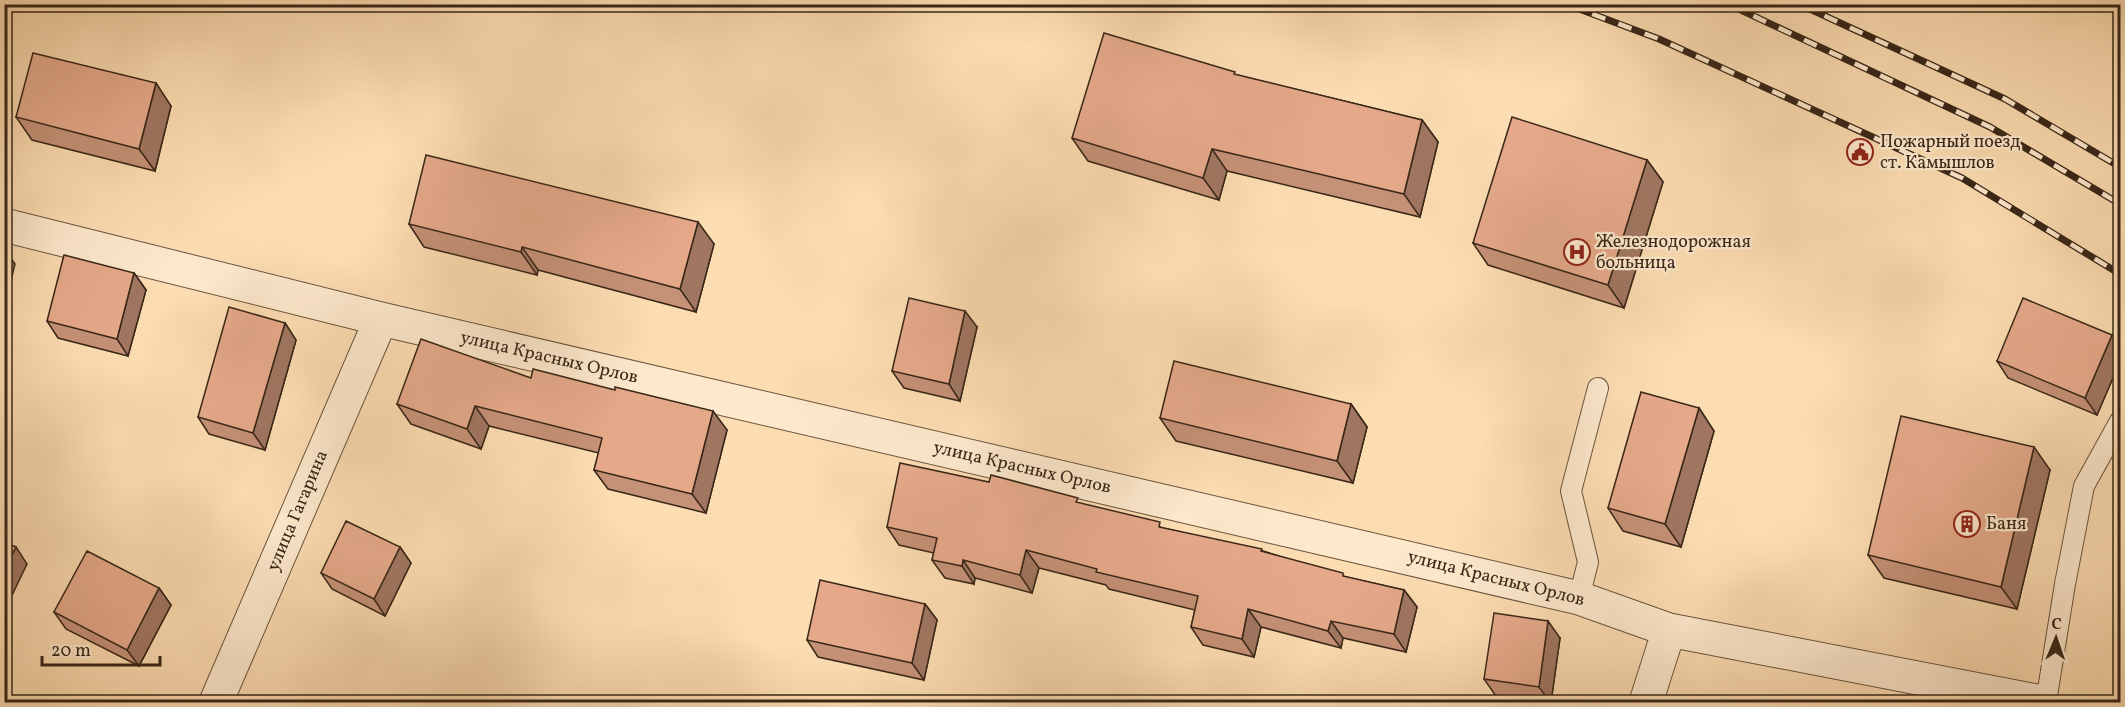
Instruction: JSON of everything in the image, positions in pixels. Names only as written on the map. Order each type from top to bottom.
[{"type":"street","name":"улица Красных Орлов","points":[[4,225],[381,319],[1580,598],[1669,630],[2044,702]]},
{"type":"street","name":"улица Гагарина","points":[[216,702],[381,319]]},
{"type":"street","points":[[1646,702],[1669,630]]},
{"type":"lane","points":[[1580,598],[1588,562],[1571,491],[1598,388]]},
{"type":"lane","points":[[2044,702],[2084,486],[2121,421]]},
{"type":"building","points":[[1104,33],[1235,72],[1234,74],[1422,120],[1404,194],[1212,149],[1203,178],[1072,138]]},
{"type":"building","points":[[33,53],[156,83],[139,149],[16,117]]},
{"type":"building","points":[[1512,117],[1647,160],[1608,285],[1473,243]]},
{"type":"building","points":[[426,155],[698,222],[680,289],[522,247],[521,252],[409,224]]},
{"type":"building","points":[[64,255],[134,273],[117,339],[47,321]]},
{"type":"building","points":[[909,298],[965,311],[949,384],[892,371]]},
{"type":"building","points":[[2023,298],[2112,335],[2085,398],[1997,361]]},
{"type":"building","points":[[229,307],[285,323],[253,433],[198,417]]},
{"type":"building","points":[[421,339],[531,378],[533,369],[615,390],[615,387],[713,411],[692,494],[594,470],[602,438],[475,406],[467,429],[397,404]]},
{"type":"building","points":[[1174,361],[1351,404],[1337,461],[1160,418]]},
{"type":"building","points":[[1641,392],[1699,408],[1665,524],[1608,508]]},
{"type":"building","name":"Баня","points":[[1901,416],[2034,447],[2001,587],[1868,555]]},
{"type":"building","points":[[900,463],[989,482],[991,475],[1078,498],[1076,502],[1160,522],[1159,527],[1262,549],[1261,551],[1343,573],[1343,576],[1404,590],[1394,634],[1331,621],[1328,631],[1248,609],[1242,639],[1191,627],[1198,596],[1096,572],[1097,569],[1026,550],[1020,575],[963,560],[962,566],[932,560],[937,538],[887,527]]},
{"type":"building","points":[[346,521],[400,547],[374,599],[321,573]]},
{"type":"building","points":[[4,542],[16,547],[4,571]]},
{"type":"building","points":[[87,551],[159,588],[127,650],[54,612]]},
{"type":"building","points":[[820,580],[925,604],[912,663],[807,640]]},
{"type":"building","points":[[1494,613],[1548,621],[1539,687],[1484,679]]},
{"type":"railway","points":[[1566,4],[1659,39],[1962,178],[2120,274]]},
{"type":"railway","points":[[1728,4],[1990,127],[2120,204]]},
{"type":"railway","points":[[1799,4],[2005,99],[2120,167]]},
{"type":"place","name":"Пожарный поезд ст. Камышлов","points":[[1860,152]]},
{"type":"place","name":"Железнодорожная больница","points":[[1577,252]]},
{"type":"place","name":"Баня","points":[[1967,524]]}]
